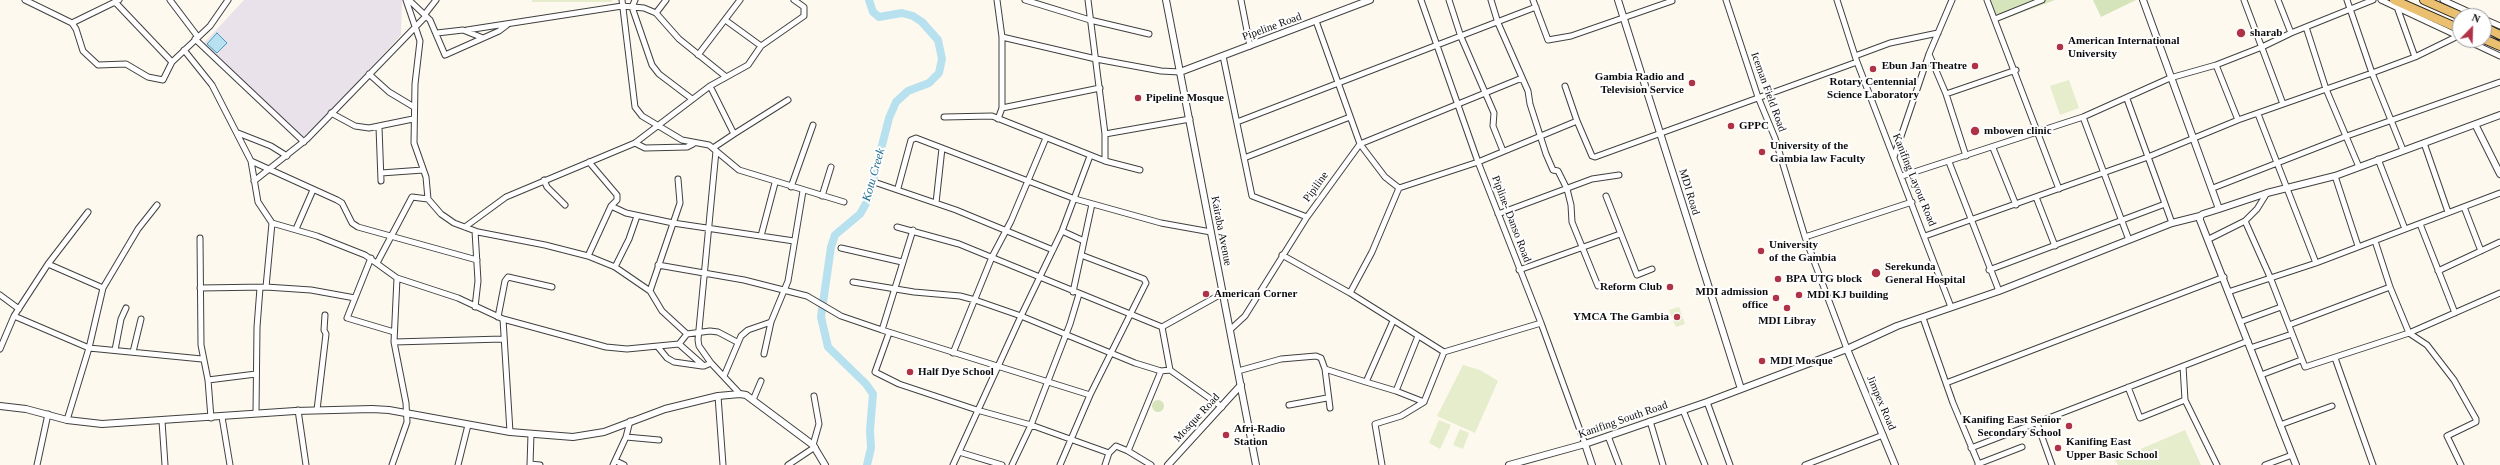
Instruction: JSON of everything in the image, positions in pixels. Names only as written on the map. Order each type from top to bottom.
[{"type":"main road","points":[[2424,0],[2452,12]]},
{"type":"main road","points":[[2396,3],[2452,31]]},
{"type":"street","points":[[24,0],[72,23],[76,29],[82,51],[98,65],[126,64],[148,77],[163,80],[172,62],[217,17],[228,0]]},
{"type":"street","points":[[170,0],[196,38],[304,142]]},
{"type":"street","points":[[406,0],[416,24],[420,41],[414,107],[414,143],[424,170],[428,199],[441,214],[475,231],[588,256],[615,267],[650,291],[662,310],[687,334]]},
{"type":"street","points":[[409,0],[425,15],[437,33],[445,55],[500,31],[507,24]]},
{"type":"street","points":[[254,182],[270,171],[304,142],[425,15],[436,0]]},
{"type":"street","points":[[622,0],[636,110],[656,125],[693,144]]},
{"type":"street","points":[[635,0],[632,7],[652,65],[659,74],[692,99]]},
{"type":"street","points":[[656,13],[666,0]]},
{"type":"street","points":[[465,227],[506,197],[635,142],[710,86],[725,76],[748,65],[761,46],[804,16],[804,7],[794,0]]},
{"type":"street","points":[[997,0],[1002,37],[1002,108],[998,119]]},
{"type":"street","points":[[1025,0],[1090,20],[1149,34]]},
{"type":"street","points":[[1088,0],[1105,134],[1105,161]]},
{"type":"street","name":"Kairaba Avenue","points":[[1166,0],[1256,465]]},
{"type":"street","points":[[1242,0],[1250,46]]},
{"type":"street","name":"Pipeline Road","points":[[1180,72],[1316,21],[1358,2],[1370,0]]},
{"type":"street","name":"Pipline- Danso Road","points":[[1421,0],[1478,162],[1541,323],[1585,444]]},
{"type":"street","points":[[1449,0],[1461,37],[1494,113],[1492,126],[1502,151]]},
{"type":"street","points":[[1491,0],[1498,23],[1522,78],[1553,170],[1558,171],[1567,189],[1571,205],[1572,222],[1598,286]]},
{"type":"street","points":[[1533,0],[1548,40],[1571,36],[1623,16],[1672,1]]},
{"type":"street","name":"MDI Road","points":[[1618,0],[1741,389]]},
{"type":"street","name":"Iceman Field Road","points":[[1726,0],[1758,97],[1775,138],[1804,237],[1847,349]]},
{"type":"street","name":"Kanifing Layout Road","points":[[1837,0],[1856,59],[1952,307]]},
{"type":"street","points":[[1894,157],[1929,54],[1952,0]]},
{"type":"street","points":[[1987,0],[2016,70],[2060,188]]},
{"type":"street","points":[[1995,19],[2042,0]]},
{"type":"street","points":[[2143,0],[2170,78],[2213,188],[2219,210]]},
{"type":"street","points":[[2244,0],[2283,104]]},
{"type":"street","points":[[2278,0],[2291,33]]},
{"type":"street","points":[[2347,0],[2372,73],[2403,150]]},
{"type":"street","points":[[1902,176],[1993,148],[2083,117],[2127,99],[2170,78],[2216,65],[2373,0]]},
{"type":"street","points":[[2381,0],[2396,3],[2415,57]]},
{"type":"street","points":[[2443,0],[2460,8]]},
{"type":"street","points":[[698,55],[738,1]]},
{"type":"street","points":[[72,23],[114,2],[172,62]]},
{"type":"street","points":[[437,33],[467,30],[622,6],[644,8],[656,13],[679,39],[725,76]]},
{"type":"street","points":[[1237,122],[1338,82],[1437,47],[1536,7]]},
{"type":"street","points":[[1316,21],[1360,144],[1385,177],[1399,188]]},
{"type":"street","points":[[728,22],[761,46]]},
{"type":"street","points":[[2306,27],[2326,89],[2344,137],[2359,167]]},
{"type":"street","points":[[467,30],[483,38]]},
{"type":"street","points":[[1565,86],[1592,156],[1595,157],[1661,134],[1758,97],[1856,59],[1890,43],[1938,33]]},
{"type":"street","points":[[1002,37],[1096,59],[1162,72],[1180,72]]},
{"type":"street","points":[[1925,236],[2016,205],[2193,139],[2238,120],[2415,57],[2452,38]]},
{"type":"street","points":[[2483,48],[2500,56]]},
{"type":"street","points":[[184,50],[212,86],[252,161],[258,202],[272,223],[266,287]]},
{"type":"street","points":[[1929,54],[1946,94],[1966,156]]},
{"type":"street","points":[[1223,56],[1252,196],[1307,217]]},
{"type":"street","points":[[2216,65],[2238,120]]},
{"type":"street","points":[[1946,94],[2016,70]]},
{"type":"street","points":[[369,74],[390,92],[414,107]]},
{"type":"street","points":[[1360,144],[1522,78]]},
{"type":"street","points":[[2213,188],[2344,137],[2391,122],[2500,82]]},
{"type":"street","points":[[710,86],[734,134]]},
{"type":"street","points":[[1002,108],[1100,88]]},
{"type":"street","points":[[2127,99],[2172,223]]},
{"type":"street","points":[[788,100],[734,134],[715,150],[698,346],[711,363],[740,394],[753,400],[814,446],[825,465]]},
{"type":"street","points":[[331,113],[355,126],[379,127],[414,120]]},
{"type":"street","points":[[2258,114],[2316,263]]},
{"type":"street","points":[[944,117],[989,115],[1090,156],[1140,170]]},
{"type":"street","name":"Kanifing South Road","points":[[1509,465],[1585,444],[1708,402],[1847,349],[1897,326],[1999,291],[2172,223],[2219,210],[2267,193],[2288,189],[2335,176],[2403,150],[2476,126],[2500,115]]},
{"type":"street","points":[[1244,158],[1350,117]]},
{"type":"street","points":[[2083,117],[2129,240]]},
{"type":"street","points":[[1105,134],[1190,119]]},
{"type":"street","points":[[1350,293],[1372,252],[1399,188],[1478,162],[1578,121]]},
{"type":"street","points":[[791,187],[813,125]]},
{"type":"street","points":[[2476,126],[2500,174]]},
{"type":"street","points":[[379,127],[381,181]]},
{"type":"street","points":[[238,133],[271,146],[287,156]]},
{"type":"street","points":[[898,188],[911,140],[916,138],[1027,182],[1075,199],[1161,223],[1211,232]]},
{"type":"street","points":[[953,353],[992,257],[1006,230],[1046,138]]},
{"type":"street","points":[[635,142],[645,148],[687,147],[693,144],[704,144],[715,150],[739,170],[775,183],[844,202]]},
{"type":"street","points":[[2424,143],[2448,212]]},
{"type":"street","name":"Pipiline","points":[[1230,329],[1245,316],[1307,217],[1360,144]]},
{"type":"street","points":[[936,203],[942,148]]},
{"type":"street","points":[[1993,148],[2016,205]]},
{"type":"street","points":[[953,465],[977,410],[1062,231],[1090,156]]},
{"type":"street","points":[[2378,159],[2405,229]]},
{"type":"street","points":[[252,161],[270,171],[342,203],[352,223],[358,227],[477,260]]},
{"type":"street","points":[[588,256],[612,206],[617,200],[617,195],[589,162]]},
{"type":"street","points":[[1949,162],[1970,221],[1989,270],[1999,291]]},
{"type":"street","points":[[822,196],[831,167]]},
{"type":"street","points":[[381,173],[424,170]]},
{"type":"street","points":[[1498,214],[1592,180],[1619,175]]},
{"type":"street","points":[[2335,176],[2358,246]]},
{"type":"street","points":[[650,291],[680,203],[678,179]]},
{"type":"street","points":[[544,180],[547,187],[565,204]]},
{"type":"street","points":[[877,182],[898,188],[1053,250]]},
{"type":"street","points":[[761,236],[775,183]]},
{"type":"street","points":[[296,229],[313,190]]},
{"type":"street","points":[[764,354],[771,322],[788,281],[803,191]]},
{"type":"street","points":[[2209,239],[2245,221],[2257,209],[2267,193]]},
{"type":"street","points":[[2228,292],[2316,263],[2448,212],[2464,208],[2500,193]]},
{"type":"street","points":[[1606,196],[1637,275],[1652,269]]},
{"type":"street","points":[[378,263],[412,197],[428,199]]},
{"type":"street","points":[[2036,197],[2055,246]]},
{"type":"street","points":[[1804,237],[1912,202]]},
{"type":"street","points":[[1073,292],[1092,204]]},
{"type":"street","points":[[1989,270],[2165,204]]},
{"type":"street","points":[[67,420],[89,348],[102,288],[138,229],[157,205]]},
{"type":"street","points":[[612,206],[637,216],[673,223],[794,241]]},
{"type":"street","points":[[2464,208],[2481,251]]},
{"type":"street","points":[[0,349],[19,308],[48,264],[88,212]]},
{"type":"street","points":[[615,267],[629,240],[637,216]]},
{"type":"street","points":[[2200,216],[2228,292],[2296,465]]},
{"type":"street","points":[[2245,221],[2270,277],[2301,360],[2306,367],[2409,333],[2500,293]]},
{"type":"street","points":[[272,223],[296,229],[347,247],[371,258],[397,278],[458,298],[500,318],[606,347],[627,349],[658,347],[679,344],[687,334],[718,332],[737,342]]},
{"type":"street","points":[[2420,224],[2455,314]]},
{"type":"street","points":[[897,227],[913,230],[992,257],[1039,278],[1131,313],[1162,327]]},
{"type":"street","points":[[882,330],[913,230]]},
{"type":"street","points":[[475,231],[477,260],[475,307]]},
{"type":"street","points":[[1062,231],[1084,241]]},
{"type":"street","points":[[1519,270],[1620,234]]},
{"type":"street","points":[[200,238],[202,359],[208,380],[212,418]]},
{"type":"street","points":[[2375,241],[2390,287],[2409,333],[2431,351],[2454,380],[2476,419],[2476,422],[2447,436],[2461,465]]},
{"type":"street","points":[[2438,271],[2500,242]]},
{"type":"street","points":[[841,248],[902,262]]},
{"type":"street","points":[[1060,465],[1090,395],[1146,280],[1081,255]]},
{"type":"street","points":[[1282,255],[1350,293],[1444,352],[1541,323]]},
{"type":"street","points":[[371,258],[347,318],[394,332]]},
{"type":"street","points":[[48,264],[102,288]]},
{"type":"street","points":[[658,265],[784,290],[819,301],[841,316],[889,333],[1047,383],[1090,395]]},
{"type":"street","points":[[510,432],[500,318],[508,277],[552,287]]},
{"type":"street","points":[[392,465],[401,442],[407,413],[394,342],[397,278]]},
{"type":"street","points":[[1946,383],[2224,278]]},
{"type":"street","points":[[853,282],[894,289],[960,296],[975,300],[1021,316],[1112,352],[1135,363],[1161,371],[1170,370],[1222,407]]},
{"type":"street","points":[[200,288],[266,287],[311,290],[355,298]]},
{"type":"street","points":[[2289,325],[2390,287]]},
{"type":"street","points":[[256,413],[256,374],[260,288]]},
{"type":"street","points":[[1162,327],[1223,293]]},
{"type":"street","points":[[1012,465],[1031,425],[1066,334],[1079,294]]},
{"type":"street","points":[[0,295],[19,308]]},
{"type":"street","points":[[2240,322],[2281,307]]},
{"type":"street","points":[[115,350],[120,319],[126,308]]},
{"type":"street","points":[[317,410],[326,334],[324,330],[325,315]]},
{"type":"street","points":[[14,316],[89,348],[202,359]]},
{"type":"street","points":[[1923,318],[1946,383],[1971,448],[1979,464],[2022,447]]},
{"type":"street","points":[[133,352],[141,319]]},
{"type":"street","points":[[1366,382],[1393,320]]},
{"type":"street","points":[[724,376],[737,342],[748,330],[771,322]]},
{"type":"street","points":[[1162,327],[1170,370]]},
{"type":"street","points":[[889,333],[875,372],[916,391],[1031,425],[1109,453]]},
{"type":"street","points":[[2250,348],[2292,334]]},
{"type":"street","points":[[1396,391],[1418,336]]},
{"type":"street","points":[[394,342],[503,339]]},
{"type":"street","points":[[1971,448],[2248,341]]},
{"type":"street","points":[[679,344],[704,366]]},
{"type":"street","points":[[658,347],[667,358],[674,362],[704,366],[711,363]]},
{"type":"street","name":"Jimpex Road","points":[[1847,349],[1895,465]]},
{"type":"street","points":[[1382,465],[1375,424],[1401,416],[1424,402],[1444,352]]},
{"type":"street","points":[[1238,371],[1281,359],[1312,356],[1321,358],[1325,369],[1330,408]]},
{"type":"street","points":[[2335,358],[2373,465]]},
{"type":"street","points":[[2261,375],[2301,360]]},
{"type":"street","points":[[2184,366],[2185,400],[2216,465]]},
{"type":"street","points":[[1325,369],[1396,391],[1424,402]]},
{"type":"street","points":[[1128,451],[1161,371]]},
{"type":"street","points":[[208,380],[256,374]]},
{"type":"street","points":[[753,400],[761,381]]},
{"type":"street","name":"Mosque Road","points":[[1168,465],[1241,385]]},
{"type":"street","points":[[2128,388],[2140,418],[2185,400]]},
{"type":"street","points":[[0,406],[48,414],[67,420],[102,424],[212,418],[298,410],[372,409],[407,413],[510,432],[561,437],[586,436],[665,409],[718,396],[740,394]]},
{"type":"street","points":[[718,396],[723,465]]},
{"type":"street","points":[[788,465],[814,446],[818,424],[814,396]]},
{"type":"street","points":[[1289,405],[1328,398]]},
{"type":"street","points":[[1708,402],[1730,465]]},
{"type":"street","points":[[2280,425],[2332,406]]},
{"type":"street","points":[[298,410],[306,465]]},
{"type":"street","points":[[1684,410],[1705,465]]},
{"type":"street","points":[[37,465],[48,414]]},
{"type":"street","points":[[222,417],[230,465]]},
{"type":"street","points":[[162,421],[165,465]]},
{"type":"street","points":[[1650,421],[1663,465]]},
{"type":"street","points":[[624,465],[614,463],[626,437],[630,422]]},
{"type":"street","points":[[2037,423],[2052,465]]},
{"type":"street","points":[[458,465],[468,425]]},
{"type":"street","points":[[531,434],[530,465],[540,465]]},
{"type":"street","points":[[1805,465],[1883,435]]},
{"type":"street","points":[[1608,436],[1620,465]]},
{"type":"street","points":[[626,437],[659,440]]},
{"type":"street","points":[[1585,444],[1592,465]]},
{"type":"street","points":[[1105,465],[1109,453],[1116,446],[1128,451],[1151,465]]},
{"type":"street","points":[[959,452],[1002,465]]},
{"type":"street","points":[[2265,465],[2292,455]]},
{"type":"shaded area","points":[[244,0],[402,0],[401,35],[305,139],[203,44]]},
{"type":"green space","points":[[532,0],[612,0],[612,2],[532,2]]},
{"type":"green space","points":[[1990,0],[2055,0],[1999,21]]},
{"type":"green space","points":[[2093,0],[2136,0],[2101,17]]},
{"type":"green space","points":[[2069,80],[2079,108],[2060,115],[2050,86]]},
{"type":"green space","name":"YMCA The Gambia","points":[[1679,307],[1685,324],[1676,327],[1669,310]]},
{"type":"green space","points":[[1463,365],[1480,370],[1498,381],[1475,433],[1437,416]]},
{"type":"green space","points":[[1158,400],[1162,402],[1164,406],[1162,410],[1158,412],[1154,410],[1152,406],[1154,402]]},
{"type":"green space","points":[[1439,420],[1451,425],[1440,449],[1429,443]]},
{"type":"green space","points":[[1460,429],[1469,433],[1463,449],[1453,445]]},
{"type":"green space","points":[[2185,430],[2201,465],[2118,465],[2115,460]]},
{"type":"water","points":[[217,33],[227,43],[217,53],[207,44]]},
{"type":"waterway","name":"Kotu Creek","points":[[867,465],[871,448],[870,430],[873,394],[866,384],[828,347],[821,317],[831,247],[835,235],[860,214],[868,200],[889,118],[896,102],[908,91],[929,83],[939,73],[942,59],[938,40],[922,22],[913,16],[902,13],[879,17],[873,12],[869,0]]},
{"type":"place","name":"sharab","points":[[2241,33]]},
{"type":"place","name":"American International University","points":[[2060,47]]},
{"type":"place","name":"Ebun Jan Theatre","points":[[1975,66]]},
{"type":"place","name":"Rotary Centennial Science Laboratory","points":[[1873,69]]},
{"type":"place","name":"Gambia Radio and Television Service","points":[[1692,83]]},
{"type":"place","name":"Pipeline Mosque","points":[[1138,98]]},
{"type":"place","name":"GPPC","points":[[1731,126]]},
{"type":"place","name":"mbowen clinic","points":[[1975,131]]},
{"type":"place","name":"University of the Gambia law Faculty","points":[[1762,152]]},
{"type":"place","name":"University of the Gambia","points":[[1761,251]]},
{"type":"place","name":"Serekunda General Hospital","points":[[1876,273]]},
{"type":"place","name":"BPA UTG block","points":[[1778,279]]},
{"type":"place","name":"Reform Club","points":[[1670,287]]},
{"type":"place","name":"American Corner","points":[[1206,294]]},
{"type":"place","name":"MDI KJ building","points":[[1799,295]]},
{"type":"place","name":"MDI admission office","points":[[1776,298]]},
{"type":"place","name":"MDI Libray","points":[[1787,308]]},
{"type":"place","name":"YMCA The Gambia","points":[[1677,317]]},
{"type":"place","name":"MDI Mosque","points":[[1762,361]]},
{"type":"place","name":"Half Dye School","points":[[910,372]]},
{"type":"place","name":"Kanifing East Senior Secondary School","points":[[2069,426]]},
{"type":"place","name":"Afri-Radio Station","points":[[1226,435]]},
{"type":"place","name":"Kanifing East Upper Basic School","points":[[2058,448]]}]
